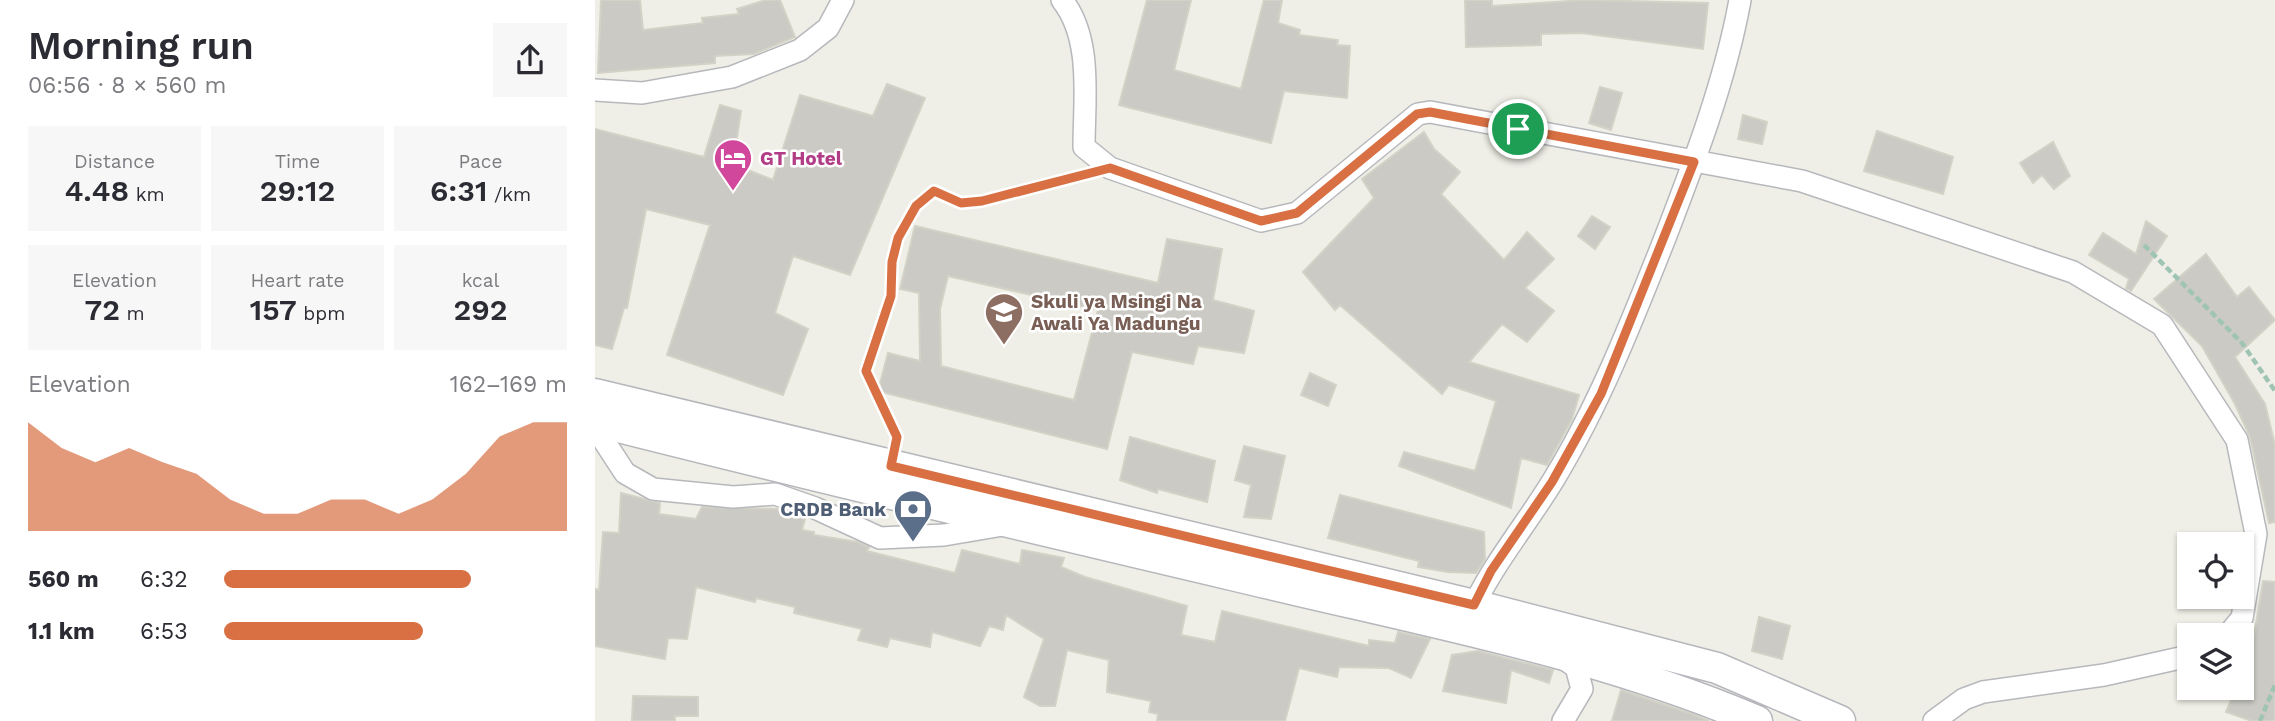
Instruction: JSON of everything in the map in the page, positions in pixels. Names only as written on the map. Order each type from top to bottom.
[{"type":"main road","points":[[595,394],[1474,605],[1717,668],[1840,721]]},
{"type":"main road","points":[[595,421],[1552,651],[1694,694],[1757,721]]},
{"type":"street","points":[[595,90],[642,93],[732,77],[800,50],[828,28],[843,0]]},
{"type":"street","points":[[1062,0],[1071,11],[1084,52],[1084,147],[1110,168],[1261,221],[1297,213],[1417,114],[1430,112],[1802,181],[2073,272],[2162,325],[2237,440],[2256,534],[2242,618],[2238,623]]},
{"type":"street","points":[[1474,605],[1491,571],[1552,482],[1601,394],[1694,162],[1732,43],[1740,0]]},
{"type":"street","points":[[595,427],[625,473],[653,489],[733,497],[775,494],[815,508],[880,538],[944,534],[1012,523]]},
{"type":"street","points":[[1552,651],[1576,667],[1581,688],[1563,721]]},
{"type":"street","points":[[1934,721],[1964,699],[1983,692],[2104,675],[2177,659]]},
{"type":"path","points":[[891,466],[897,437],[866,371],[891,296],[892,262],[898,238],[916,206],[934,191],[961,203],[982,201],[1110,168]]},
{"type":"path","points":[[2144,245],[2242,343],[2275,391]]},
{"type":"path","points":[[2260,721],[2275,685]]},
{"type":"building","points":[[601,0],[640,0],[643,30],[703,23],[702,18],[739,14],[737,9],[766,0],[780,0],[795,37],[754,54],[715,56],[715,63],[598,73]]},
{"type":"building","points":[[1147,0],[1191,0],[1174,70],[1241,89],[1264,0],[1282,0],[1278,23],[1300,30],[1299,35],[1338,40],[1337,45],[1350,46],[1347,98],[1284,91],[1271,143],[1119,105]]},
{"type":"building","points":[[1465,0],[1492,0],[1492,6],[1585,0],[1708,3],[1703,49],[1581,33],[1541,34],[1541,45],[1466,47]]},
{"type":"building","points":[[887,84],[925,98],[850,275],[793,256],[775,313],[808,329],[783,395],[667,355],[710,225],[646,209],[627,308],[624,308],[612,349],[595,345],[595,129],[704,157],[720,105],[741,111],[733,164],[773,180],[800,95],[873,116]]},
{"type":"building","points":[[1600,87],[1622,93],[1611,130],[1589,123]]},
{"type":"building","points":[[1743,115],[1767,122],[1762,144],[1738,139]]},
{"type":"building","points":[[1877,131],[1953,157],[1943,194],[1864,171]]},
{"type":"building","points":[[1424,132],[1434,149],[1460,172],[1441,194],[1504,260],[1527,232],[1554,259],[1525,288],[1554,311],[1527,342],[1502,324],[1469,362],[1579,395],[1572,419],[1547,465],[1521,458],[1511,508],[1399,466],[1404,452],[1475,471],[1496,401],[1449,385],[1442,394],[1340,305],[1335,310],[1303,272],[1374,198],[1362,179]]},
{"type":"building","points":[[2053,142],[2070,176],[2054,189],[2042,175],[2033,183],[2020,163]]},
{"type":"building","points":[[1592,216],[1610,227],[1595,249],[1578,236]]},
{"type":"building","points":[[2146,221],[2167,236],[2131,291],[2126,288],[2129,279],[2089,255],[2103,233],[2136,254]]},
{"type":"building","points":[[915,226],[1158,283],[1167,239],[1222,249],[1213,300],[1254,311],[1244,353],[1198,346],[1193,364],[1132,352],[1107,449],[878,391],[888,353],[920,361],[919,293],[900,289]],"holes":[[[948,276],[1098,310],[1074,400],[941,366],[940,309]]]},
{"type":"building","points":[[2206,254],[2237,297],[2249,287],[2275,320],[2235,357],[2265,404],[2275,445],[2275,522],[2269,523],[2250,437],[2235,404],[2202,346],[2154,299]]},
{"type":"building","points":[[1310,373],[1336,385],[1328,406],[1301,395]]},
{"type":"building","points":[[1130,437],[1215,461],[1207,502],[1158,489],[1157,493],[1120,480]]},
{"type":"building","points":[[1244,446],[1285,456],[1271,519],[1244,517],[1251,485],[1235,480]]},
{"type":"building","points":[[621,493],[660,503],[659,514],[696,519],[702,507],[778,509],[805,519],[802,530],[814,532],[814,535],[858,542],[869,547],[867,551],[955,573],[962,550],[1020,564],[1022,550],[1064,558],[1061,567],[1085,577],[1187,606],[1181,635],[1215,642],[1222,611],[1369,646],[1369,640],[1395,643],[1398,632],[1430,639],[1411,678],[1389,668],[1339,667],[1337,677],[1299,668],[1285,721],[1157,721],[1158,714],[1149,712],[1151,701],[1107,692],[1109,660],[1067,650],[1055,706],[1040,706],[1024,697],[1044,639],[1006,615],[1003,630],[989,626],[980,646],[932,632],[930,647],[890,638],[887,647],[858,640],[862,629],[794,613],[795,607],[756,598],[755,602],[696,587],[687,639],[668,638],[665,659],[595,646],[595,589],[599,590],[603,532],[619,533]]},
{"type":"building","points":[[1340,495],[1484,532],[1485,559],[1476,573],[1448,572],[1418,567],[1419,561],[1328,538]]},
{"type":"building","points":[[2263,581],[2275,582],[2275,721],[2252,721],[2226,712],[2231,700],[2254,700],[2254,636]]},
{"type":"building","points":[[1759,617],[1790,626],[1782,659],[1752,651]]},
{"type":"building","points":[[1478,651],[1553,670],[1549,683],[1511,670],[1506,703],[1443,691],[1452,655]]},
{"type":"building","points":[[1621,690],[1692,714],[1709,721],[1612,721]]},
{"type":"building","points":[[633,696],[698,697],[698,716],[675,716],[675,721],[632,721]]},
{"type":"place","name":"GT Hotel","points":[[733,192]]},
{"type":"place","name":"Skuli ya Msingi Na Awali Ya Madungu","points":[[1004,346]]},
{"type":"place","name":"CRDB Bank","points":[[913,543]]},
{"type":"route","points":[[1430,112],[1518,129],[1694,162],[1601,394],[1552,482],[1491,571],[1474,605],[891,466],[897,437],[881,408],[866,371],[891,296],[892,262],[898,238],[916,206],[934,191],[961,203],[982,201],[1110,168],[1210,200],[1261,221],[1297,213],[1417,114],[1430,112]]}]
